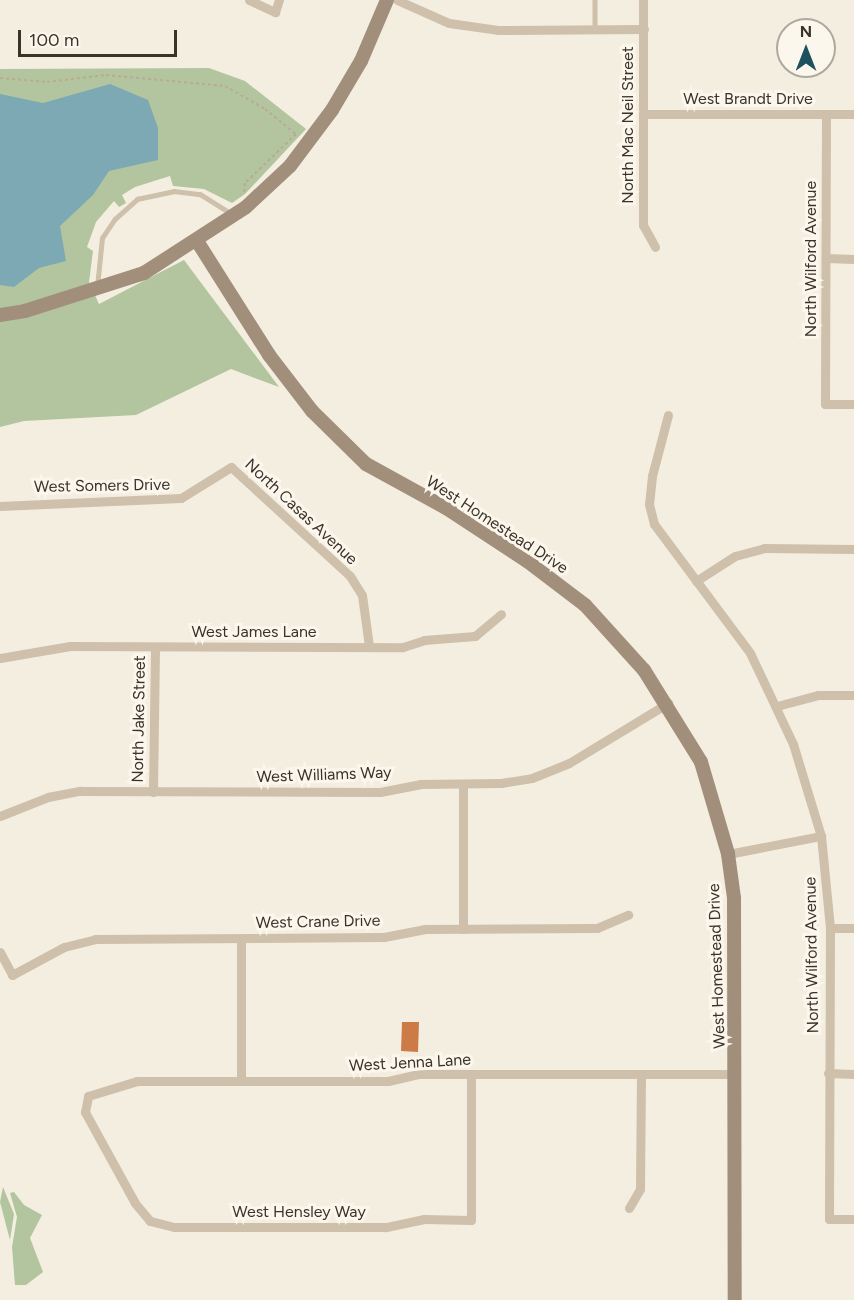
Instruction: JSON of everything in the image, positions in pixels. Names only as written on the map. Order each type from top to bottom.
[{"type":"street","points":[[249,0],[275,12],[279,0]]},
{"type":"street","points":[[0,315],[97,290],[144,273],[197,241],[234,215],[290,166],[332,110],[361,61],[387,0]]},
{"type":"street","points":[[397,0],[459,24],[498,30],[644,29]]},
{"type":"street","name":"North Mac Neil Street","points":[[644,0],[643,225],[655,247]]},
{"type":"street","name":"West Brandt Drive","points":[[643,114],[854,114]]},
{"type":"street","name":"North Wilford Avenue","points":[[826,114],[825,404],[854,404]]},
{"type":"street","name":"West Homestead Drive","points":[[197,241],[269,355],[312,411],[360,458],[487,534],[585,605],[617,636],[668,703],[701,762],[728,854],[735,917],[735,1300]]},
{"type":"street","points":[[826,258],[854,259]]},
{"type":"street","name":"North Wilford Avenue","points":[[668,415],[649,504],[654,524],[750,653],[777,706],[801,763],[820,836],[830,928],[828,1074],[830,1219],[854,1219]]},
{"type":"street","name":"West Somers Drive","points":[[0,506],[181,498],[231,467]]},
{"type":"street","name":"North Casas Avenue","points":[[231,467],[350,576],[362,595],[369,646]]},
{"type":"street","points":[[696,582],[735,556],[764,548],[854,549]]},
{"type":"street","name":"West James Lane","points":[[0,658],[70,646],[403,647],[475,636],[501,614]]},
{"type":"street","name":"North Jake Street","points":[[153,792],[155,647]]},
{"type":"street","points":[[777,706],[818,695],[854,695]]},
{"type":"street","name":"West Williams Way","points":[[0,816],[48,797],[80,792],[380,792],[421,784],[463,784],[532,778],[569,764],[668,703]]},
{"type":"street","points":[[463,784],[464,929]]},
{"type":"street","points":[[728,854],[820,836]]},
{"type":"street","name":"West Crane Drive","points":[[0,952],[12,975],[64,947],[94,939],[384,937],[425,929],[597,928],[628,915]]},
{"type":"street","points":[[830,928],[854,928]]},
{"type":"street","points":[[241,938],[241,1081]]},
{"type":"street","name":"West Jenna Lane","points":[[88,1096],[137,1081],[388,1080],[419,1074],[735,1074]]},
{"type":"street","name":"West Hensley Way","points":[[88,1096],[85,1112],[135,1203],[150,1221],[174,1227],[385,1227],[424,1219],[471,1220],[471,1074]]},
{"type":"street","points":[[629,1208],[640,1189],[641,1074]]},
{"type":"street","points":[[828,1074],[854,1074]]},
{"type":"lane","points":[[595,0],[595,30]]},
{"type":"lane","points":[[97,290],[102,238],[115,219],[137,199],[174,191],[200,194],[234,215]]},
{"type":"path","points":[[0,78],[47,82],[106,75],[225,86],[265,109],[296,134],[245,183],[244,192],[237,199]]},
{"type":"green space","points":[[209,68],[245,81],[306,129],[245,194],[232,203],[204,189],[173,186],[170,176],[135,187],[122,195],[126,203],[119,207],[114,201],[96,222],[87,247],[93,251],[89,282],[99,304],[184,260],[279,387],[231,369],[136,415],[24,421],[0,427],[0,69]]},
{"type":"green space","points":[[3,1187],[14,1214],[10,1240],[0,1202]]},
{"type":"green space","points":[[14,1192],[24,1205],[42,1215],[30,1238],[43,1272],[26,1285],[15,1285],[12,1247],[17,1217],[10,1193]]},
{"type":"water","points":[[110,84],[148,100],[158,128],[158,160],[109,171],[93,195],[60,226],[66,261],[39,268],[14,287],[0,285],[0,94],[43,103]]},
{"type":"building","points":[[402,1022],[419,1022],[418,1052],[401,1051]]}]
